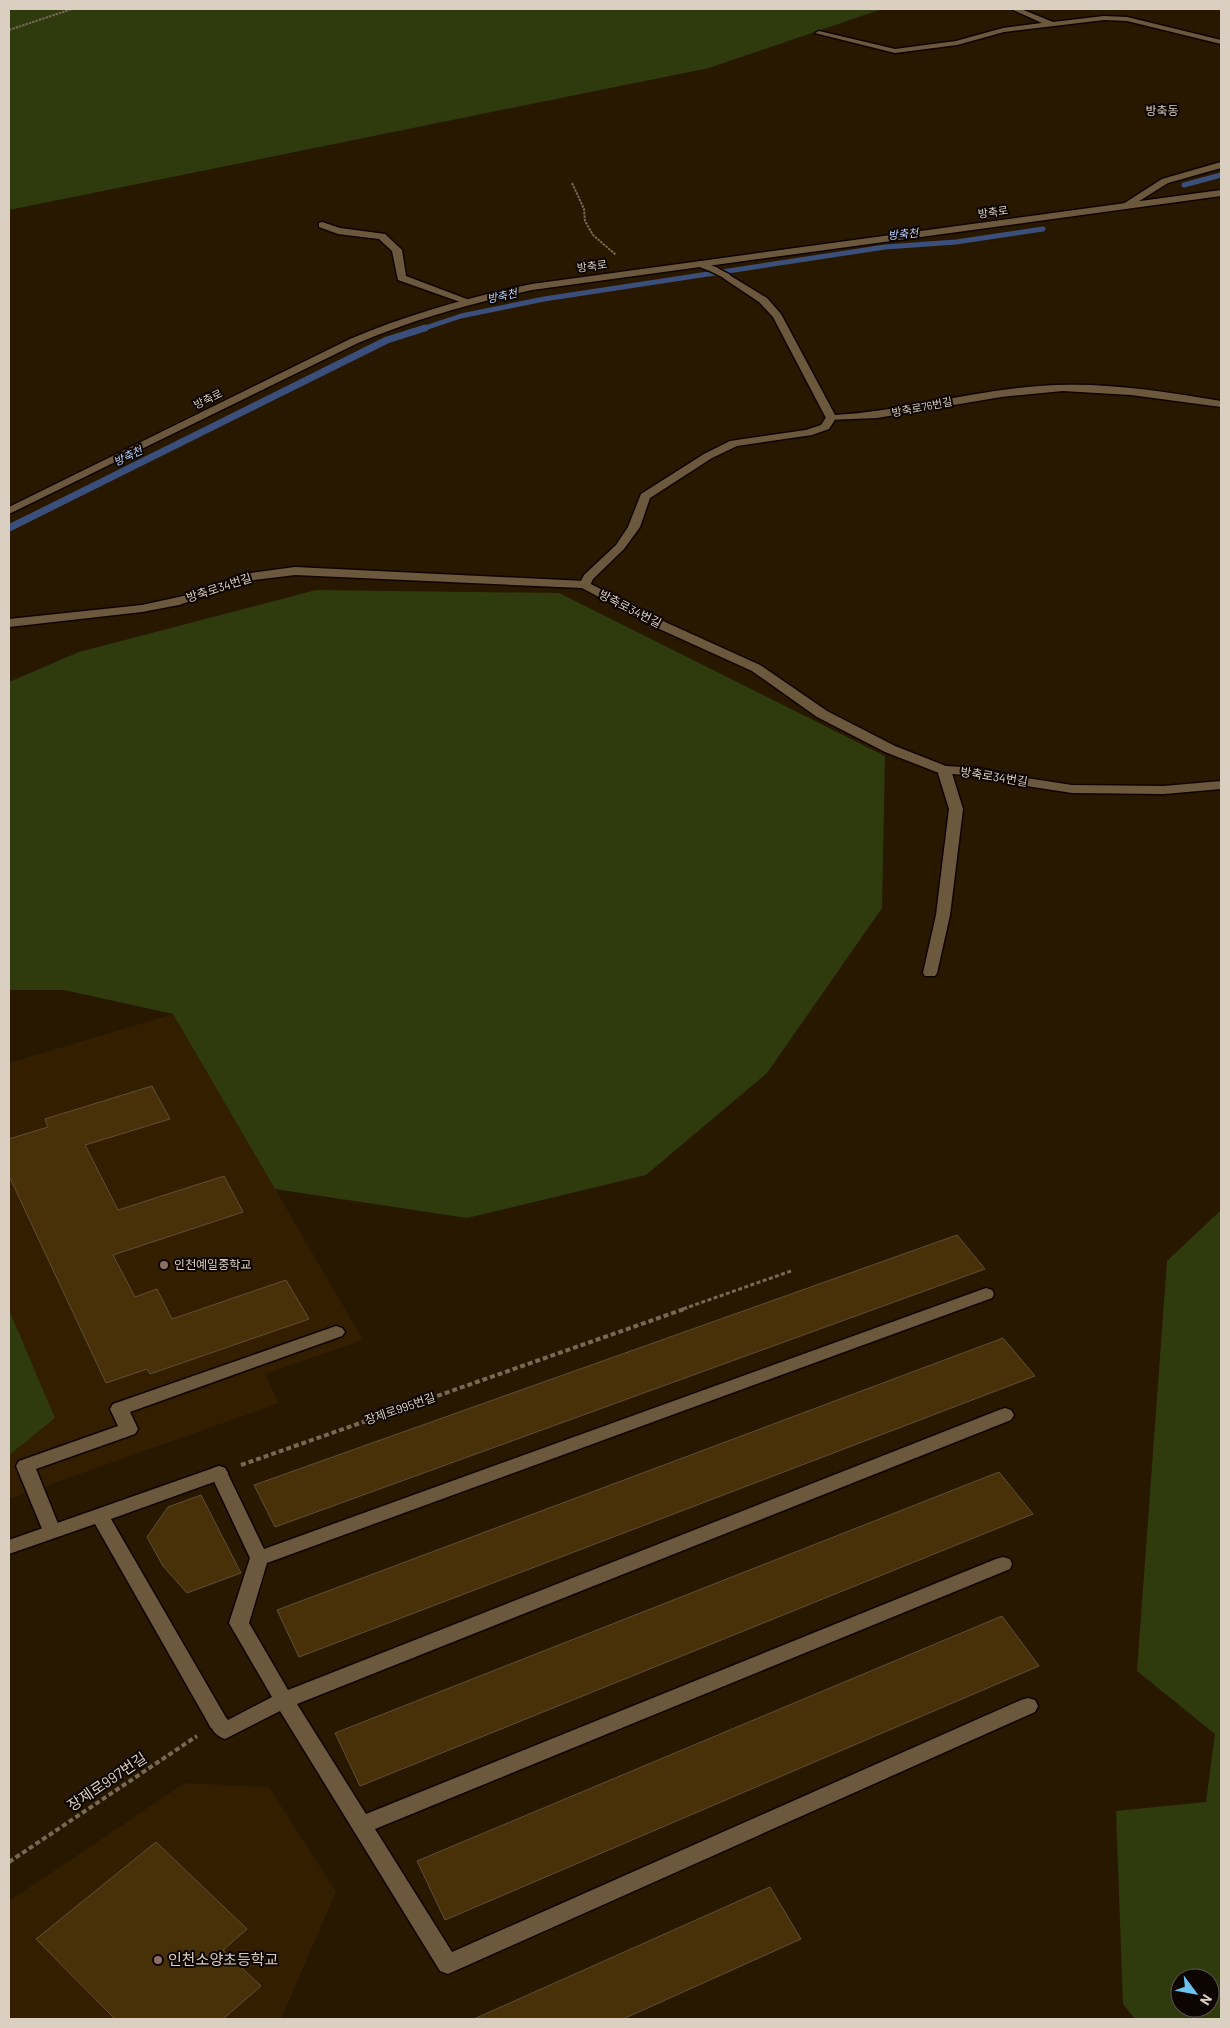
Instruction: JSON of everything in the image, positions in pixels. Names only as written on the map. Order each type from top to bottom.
[{"type":"street","points":[[1015,9],[1052,24]]},
{"type":"street","points":[[819,33],[895,51],[957,43],[1003,30],[1104,18],[1127,18],[1221,42]]},
{"type":"street","points":[[1125,206],[1165,181],[1221,165]]},
{"type":"street","name":"방축로","points":[[9,511],[354,341],[397,322],[467,301],[532,287],[1221,193]]},
{"type":"street","points":[[322,225],[338,231],[382,236],[397,250],[401,278],[467,301]]},
{"type":"street","points":[[585,584],[588,578],[620,546],[634,526],[645,496],[708,456],[734,443],[808,434],[825,427],[831,418],[777,316],[763,300],[726,276],[700,264]]},
{"type":"street","name":"방축로76번길","points":[[831,418],[882,415],[978,396],[1042,389],[1090,388],[1133,391],[1221,404]]},
{"type":"street","name":"방축로34번길","points":[[9,623],[38,617],[122,611],[160,605],[188,599],[265,574],[295,571],[585,584],[603,596],[659,624],[756,668],[822,714],[873,741],[944,770],[980,772],[1020,781],[1072,789],[1164,790],[1221,785]]},
{"type":"street","points":[[930,972],[943,916],[956,809],[944,770]]},
{"type":"street","points":[[259,1558],[986,1294]]},
{"type":"street","points":[[52,1531],[24,1466],[129,1429],[119,1409],[336,1332]]},
{"type":"street","points":[[99,1515],[218,1722],[226,1731],[284,1700],[1005,1415]]},
{"type":"street","points":[[9,1546],[219,1473],[259,1558],[240,1623],[284,1700],[448,1964],[1028,1706]]},
{"type":"street","points":[[362,1825],[1003,1564]]},
{"type":"path","points":[[9,30],[72,9]]},
{"type":"path","points":[[572,183],[584,209],[584,221],[593,235],[634,273]]},
{"type":"path","name":"장제로995번길","points":[[219,1473],[791,1271]]},
{"type":"path","name":"장제로997번길","points":[[9,1862],[218,1722]]},
{"type":"shaded area","name":"인천예일중학교","points":[[173,1014],[363,1340],[265,1374],[279,1403],[9,1499],[9,1063]]},
{"type":"shaded area","name":"인천소양초등학교","points":[[185,1783],[269,1787],[336,1892],[281,2019],[9,2019],[9,1901]]},
{"type":"green space","points":[[9,9],[882,9],[709,68],[9,210]]},
{"type":"green space","points":[[316,590],[559,593],[885,756],[882,908],[767,1073],[646,1175],[467,1218],[275,1189],[173,1014],[64,990],[9,990],[9,682],[79,652]]},
{"type":"green space","points":[[1221,1210],[1221,2019],[1135,2019],[1123,2004],[1116,1811],[1206,1802],[1215,1734],[1137,1671],[1167,1261]]},
{"type":"green space","points":[[9,1310],[55,1418],[9,1455]]},
{"type":"building","points":[[152,1086],[170,1119],[85,1145],[118,1210],[224,1176],[243,1212],[113,1255],[135,1297],[157,1289],[172,1319],[286,1280],[309,1319],[150,1374],[147,1369],[106,1383],[9,1176],[9,1139],[48,1127],[45,1119]]},
{"type":"building","points":[[957,1235],[985,1269],[275,1527],[254,1485]]},
{"type":"building","points":[[1003,1338],[1035,1376],[299,1657],[277,1610]]},
{"type":"building","points":[[999,1472],[1033,1514],[360,1786],[335,1733]]},
{"type":"building","points":[[201,1495],[241,1573],[187,1593],[163,1566],[147,1537],[168,1507]]},
{"type":"building","points":[[1002,1616],[1039,1666],[445,1920],[417,1861]]},
{"type":"building","points":[[156,1842],[247,1929],[223,1950],[261,1986],[223,2019],[115,2019],[36,1939]]},
{"type":"building","points":[[770,1887],[801,1939],[623,2019],[474,2019]]},
{"type":"waterway","name":"방축천","points":[[1184,185],[1221,175]]},
{"type":"waterway","name":"방축천","points":[[425,328],[461,316],[544,299],[885,247],[956,242],[1043,229]]},
{"type":"waterway","name":"방축천","points":[[9,528],[387,340],[425,328]]},
{"type":"place","name":"인천예일중학교","points":[[164,1265]]},
{"type":"place","name":"인천소양초등학교","points":[[158,1960]]},
{"type":"district","name":"방축동","points":[[1162,111]]}]
